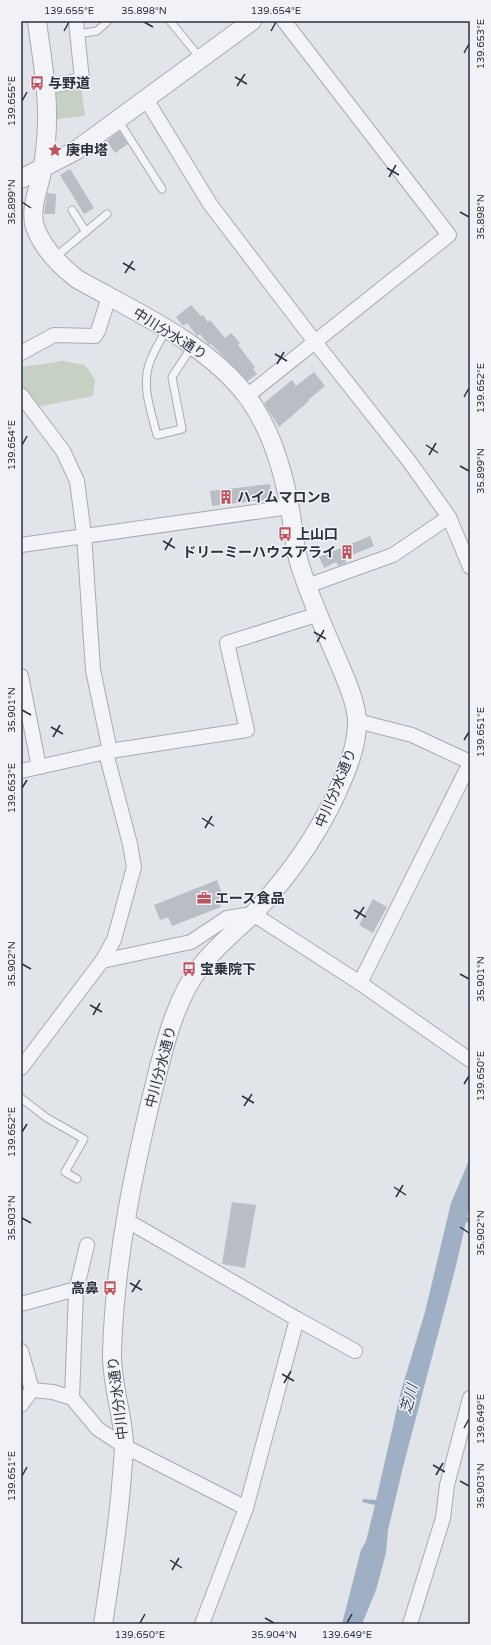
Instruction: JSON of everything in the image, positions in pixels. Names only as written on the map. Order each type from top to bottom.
[{"type":"street","name":"中川分水通り","points":[[37,21],[45,87],[47,121],[43,169],[36,194],[35,226],[43,242],[54,258],[77,279],[193,345],[217,365],[247,396],[265,426],[282,469],[290,508],[297,558],[307,586],[352,694],[357,722],[357,735],[354,750],[334,798],[316,833],[290,873],[253,914],[221,943],[200,967],[177,1009],[157,1074],[129,1202],[119,1268],[112,1356],[114,1384],[123,1431],[124,1446],[118,1516],[102,1624]]},
{"type":"street","points":[[21,179],[43,169],[74,151],[252,21]]},
{"type":"street","points":[[247,396],[449,235],[284,21]]},
{"type":"street","points":[[45,87],[82,80],[77,27]]},
{"type":"street","points":[[146,99],[210,204],[315,342],[409,461],[449,517],[470,567]]},
{"type":"street","points":[[21,353],[54,336],[95,336],[109,297]]},
{"type":"street","points":[[21,395],[62,451],[77,481],[84,536],[93,670],[108,752],[134,867],[114,940],[102,961],[21,1068]]},
{"type":"street","points":[[21,545],[290,508]]},
{"type":"street","points":[[307,586],[393,555],[449,517]]},
{"type":"street","points":[[21,771],[108,752],[246,730],[227,643],[319,614]]},
{"type":"street","points":[[21,676],[39,767]]},
{"type":"street","points":[[357,722],[412,735],[470,763],[360,983]]},
{"type":"street","points":[[102,961],[191,942],[227,918],[253,914],[360,983],[470,1060]]},
{"type":"street","points":[[126,1220],[355,1351]]},
{"type":"street","points":[[72,1398],[76,1289],[87,1246]]},
{"type":"street","points":[[21,1304],[76,1289]]},
{"type":"street","points":[[202,1624],[246,1508],[297,1319]]},
{"type":"street","points":[[21,1351],[32,1390]]},
{"type":"street","points":[[32,1390],[53,1392],[72,1398],[98,1429],[124,1446],[246,1508]]},
{"type":"street","points":[[21,1405],[32,1390]]},
{"type":"street","points":[[410,1624],[443,1518],[447,1485],[470,1398]]},
{"type":"lane","points":[[77,27],[97,31],[108,21]]},
{"type":"lane","points":[[170,21],[201,59]]},
{"type":"lane","points":[[118,119],[162,189]]},
{"type":"lane","points":[[72,210],[86,232]]},
{"type":"lane","points":[[54,258],[107,214]]},
{"type":"lane","points":[[167,329],[148,367],[146,395],[157,435],[182,429],[172,377],[193,345]]},
{"type":"lane","points":[[21,1098],[47,1118],[84,1139],[65,1172],[77,1179]]},
{"type":"green space","points":[[81,85],[85,116],[56,119],[53,90]]},
{"type":"green space","points":[[63,361],[85,365],[95,380],[93,396],[37,407],[21,386],[21,367]]},
{"type":"water","name":"芝川","points":[[470,1158],[470,1209],[467,1217],[470,1218],[470,1223],[466,1222],[456,1266],[403,1467],[388,1530],[386,1553],[376,1590],[362,1624],[342,1624],[361,1550],[366,1541],[375,1505],[362,1502],[363,1499],[376,1500],[401,1391],[425,1312],[451,1203]]},
{"type":"building","points":[[119,131],[128,144],[115,153],[107,141]]},
{"type":"building","points":[[70,169],[94,208],[84,214],[60,175]]},
{"type":"building","points":[[47,193],[56,194],[55,214],[44,214]]},
{"type":"building","points":[[191,305],[201,316],[203,315],[208,322],[210,320],[225,338],[231,333],[240,343],[238,345],[255,367],[253,369],[257,374],[248,381],[211,344],[209,345],[200,334],[197,336],[187,323],[183,326],[176,317]]},
{"type":"building","points":[[314,372],[325,386],[279,427],[264,403],[292,380],[296,386]]},
{"type":"building","points":[[270,484],[272,499],[212,506],[210,491]]},
{"type":"building","name":"ドリーミーハウスアライ","points":[[370,536],[374,546],[345,558],[346,563],[338,566],[336,562],[324,568],[319,557]]},
{"type":"building","points":[[217,880],[224,899],[219,901],[221,907],[172,926],[168,917],[160,920],[154,905]]},
{"type":"building","points":[[373,899],[387,907],[373,933],[359,925]]},
{"type":"building","points":[[232,1202],[256,1205],[245,1268],[222,1264]]},
{"type":"place","name":"与野道","points":[[37,83]]},
{"type":"place","name":"庚申塔","points":[[55,150]]},
{"type":"place","name":"ハイムマロンB","points":[[226,497]]},
{"type":"place","name":"上山口","points":[[285,534]]},
{"type":"place","name":"ドリーミーハウスアライ","points":[[347,552]]},
{"type":"place","name":"エース食品","points":[[204,898]]},
{"type":"place","name":"宝乗院下","points":[[189,969]]},
{"type":"place","name":"高鼻","points":[[110,1288]]}]
